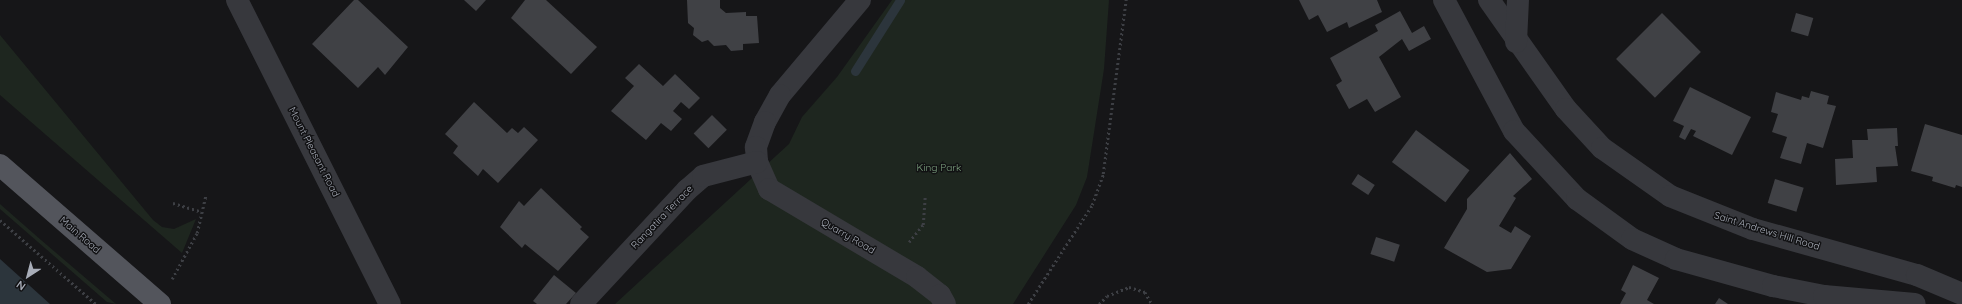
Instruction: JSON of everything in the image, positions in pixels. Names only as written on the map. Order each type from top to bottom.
[{"type":"main road","name":"Main Road","points":[[0,165],[160,304]]},
{"type":"street","name":"Mount Pleasant Road","points":[[238,0],[390,304]]},
{"type":"street","points":[[758,162],[756,146],[764,122],[780,95],[860,0]]},
{"type":"street","points":[[1444,0],[1514,131],[1576,199],[1632,239],[1676,259],[1773,286],[1824,296],[1915,304]]},
{"type":"street","name":"Saint Andrews Hill Road","points":[[1489,0],[1516,42],[1566,110],[1602,148],[1670,196],[1753,229],[1917,275],[1962,294]]},
{"type":"street","points":[[1516,42],[1518,0]]},
{"type":"street","name":"Quarry Road","points":[[758,162],[769,189],[917,277],[940,295],[945,304]]},
{"type":"street","name":"Rangatira Terrace","points":[[581,304],[687,190],[703,176],[758,162]]},
{"type":"path","points":[[1028,304],[1092,205],[1103,174],[1126,0]]},
{"type":"path","points":[[181,266],[196,233],[206,195]]},
{"type":"path","points":[[890,260],[923,225],[925,196]]},
{"type":"path","points":[[173,203],[202,212]]},
{"type":"path","points":[[0,220],[96,304]]},
{"type":"path","points":[[1099,304],[1107,296],[1129,287],[1145,292],[1152,304]]},
{"type":"green space","name":"King Park","points":[[892,0],[1109,0],[1104,69],[1087,177],[1076,205],[1013,304],[615,304],[789,144],[802,117],[837,77]]},
{"type":"green space","points":[[0,35],[153,220],[162,227],[174,229],[196,219],[182,253],[0,95]]},
{"type":"green space","points":[[0,204],[116,304],[107,302],[0,209]]},
{"type":"shaded area","points":[[0,259],[50,304],[0,304]]},
{"type":"building","points":[[354,0],[358,0],[408,47],[385,75],[378,67],[358,88],[312,44]]},
{"type":"building","points":[[464,0],[486,0],[476,11]]},
{"type":"building","points":[[525,0],[546,0],[597,47],[571,74],[511,18]]},
{"type":"building","points":[[687,0],[720,0],[720,8],[726,13],[746,12],[746,16],[757,16],[759,43],[743,44],[743,50],[731,51],[726,45],[714,46],[708,40],[702,42],[693,35],[694,28],[688,23]]},
{"type":"building","points":[[1299,0],[1377,0],[1382,12],[1349,28],[1347,22],[1327,32],[1318,15],[1309,20]]},
{"type":"building","points":[[1400,11],[1412,33],[1424,26],[1431,39],[1409,51],[1402,39],[1379,57],[1401,97],[1375,112],[1367,99],[1349,109],[1336,85],[1342,81],[1330,58],[1378,31],[1375,25]]},
{"type":"building","points":[[1662,13],[1701,52],[1655,98],[1616,59]]},
{"type":"building","points":[[1796,13],[1813,18],[1808,36],[1791,31]]},
{"type":"building","points":[[639,64],[663,86],[675,74],[700,98],[689,109],[681,102],[673,111],[682,119],[671,131],[661,123],[646,140],[611,111],[634,86],[625,78]]},
{"type":"building","points":[[1690,87],[1751,117],[1732,155],[1693,136],[1696,131],[1691,129],[1685,140],[1679,137],[1684,126],[1673,121]]},
{"type":"building","points":[[1811,91],[1829,96],[1827,104],[1836,106],[1823,148],[1807,143],[1801,164],[1780,158],[1787,137],[1772,132],[1778,114],[1771,112],[1776,92],[1801,100],[1802,96],[1809,98]]},
{"type":"building","points":[[474,102],[507,133],[512,128],[518,133],[524,127],[538,140],[498,183],[483,169],[478,176],[453,153],[458,146],[445,134]]},
{"type":"building","points":[[712,115],[727,130],[708,148],[694,133]]},
{"type":"building","points":[[1925,124],[1962,135],[1962,187],[1956,185],[1955,188],[1932,181],[1933,177],[1911,171]]},
{"type":"building","points":[[1897,128],[1898,146],[1895,146],[1898,166],[1876,167],[1877,182],[1836,185],[1835,159],[1853,158],[1852,140],[1868,140],[1867,129]]},
{"type":"building","points":[[1416,130],[1470,170],[1445,202],[1392,162]]},
{"type":"building","points":[[1510,153],[1532,179],[1513,196],[1516,198],[1499,226],[1511,233],[1515,226],[1531,236],[1511,269],[1487,272],[1444,248],[1467,209],[1467,199]]},
{"type":"building","points":[[1358,174],[1375,185],[1368,195],[1351,184]]},
{"type":"building","points":[[1775,179],[1804,188],[1796,212],[1768,203]]},
{"type":"building","points":[[541,188],[582,227],[580,229],[589,237],[558,271],[525,244],[522,248],[500,227],[519,201],[524,206]]},
{"type":"building","points":[[1376,237],[1400,245],[1394,262],[1370,254]]},
{"type":"building","points":[[1633,265],[1659,278],[1647,300],[1654,304],[1620,304],[1626,293],[1621,290]]},
{"type":"building","points":[[554,275],[576,293],[566,304],[537,304],[533,301]]},
{"type":"building","points":[[1719,298],[1728,304],[1715,304]]},
{"type":"waterway","points":[[855,71],[900,0]]}]
